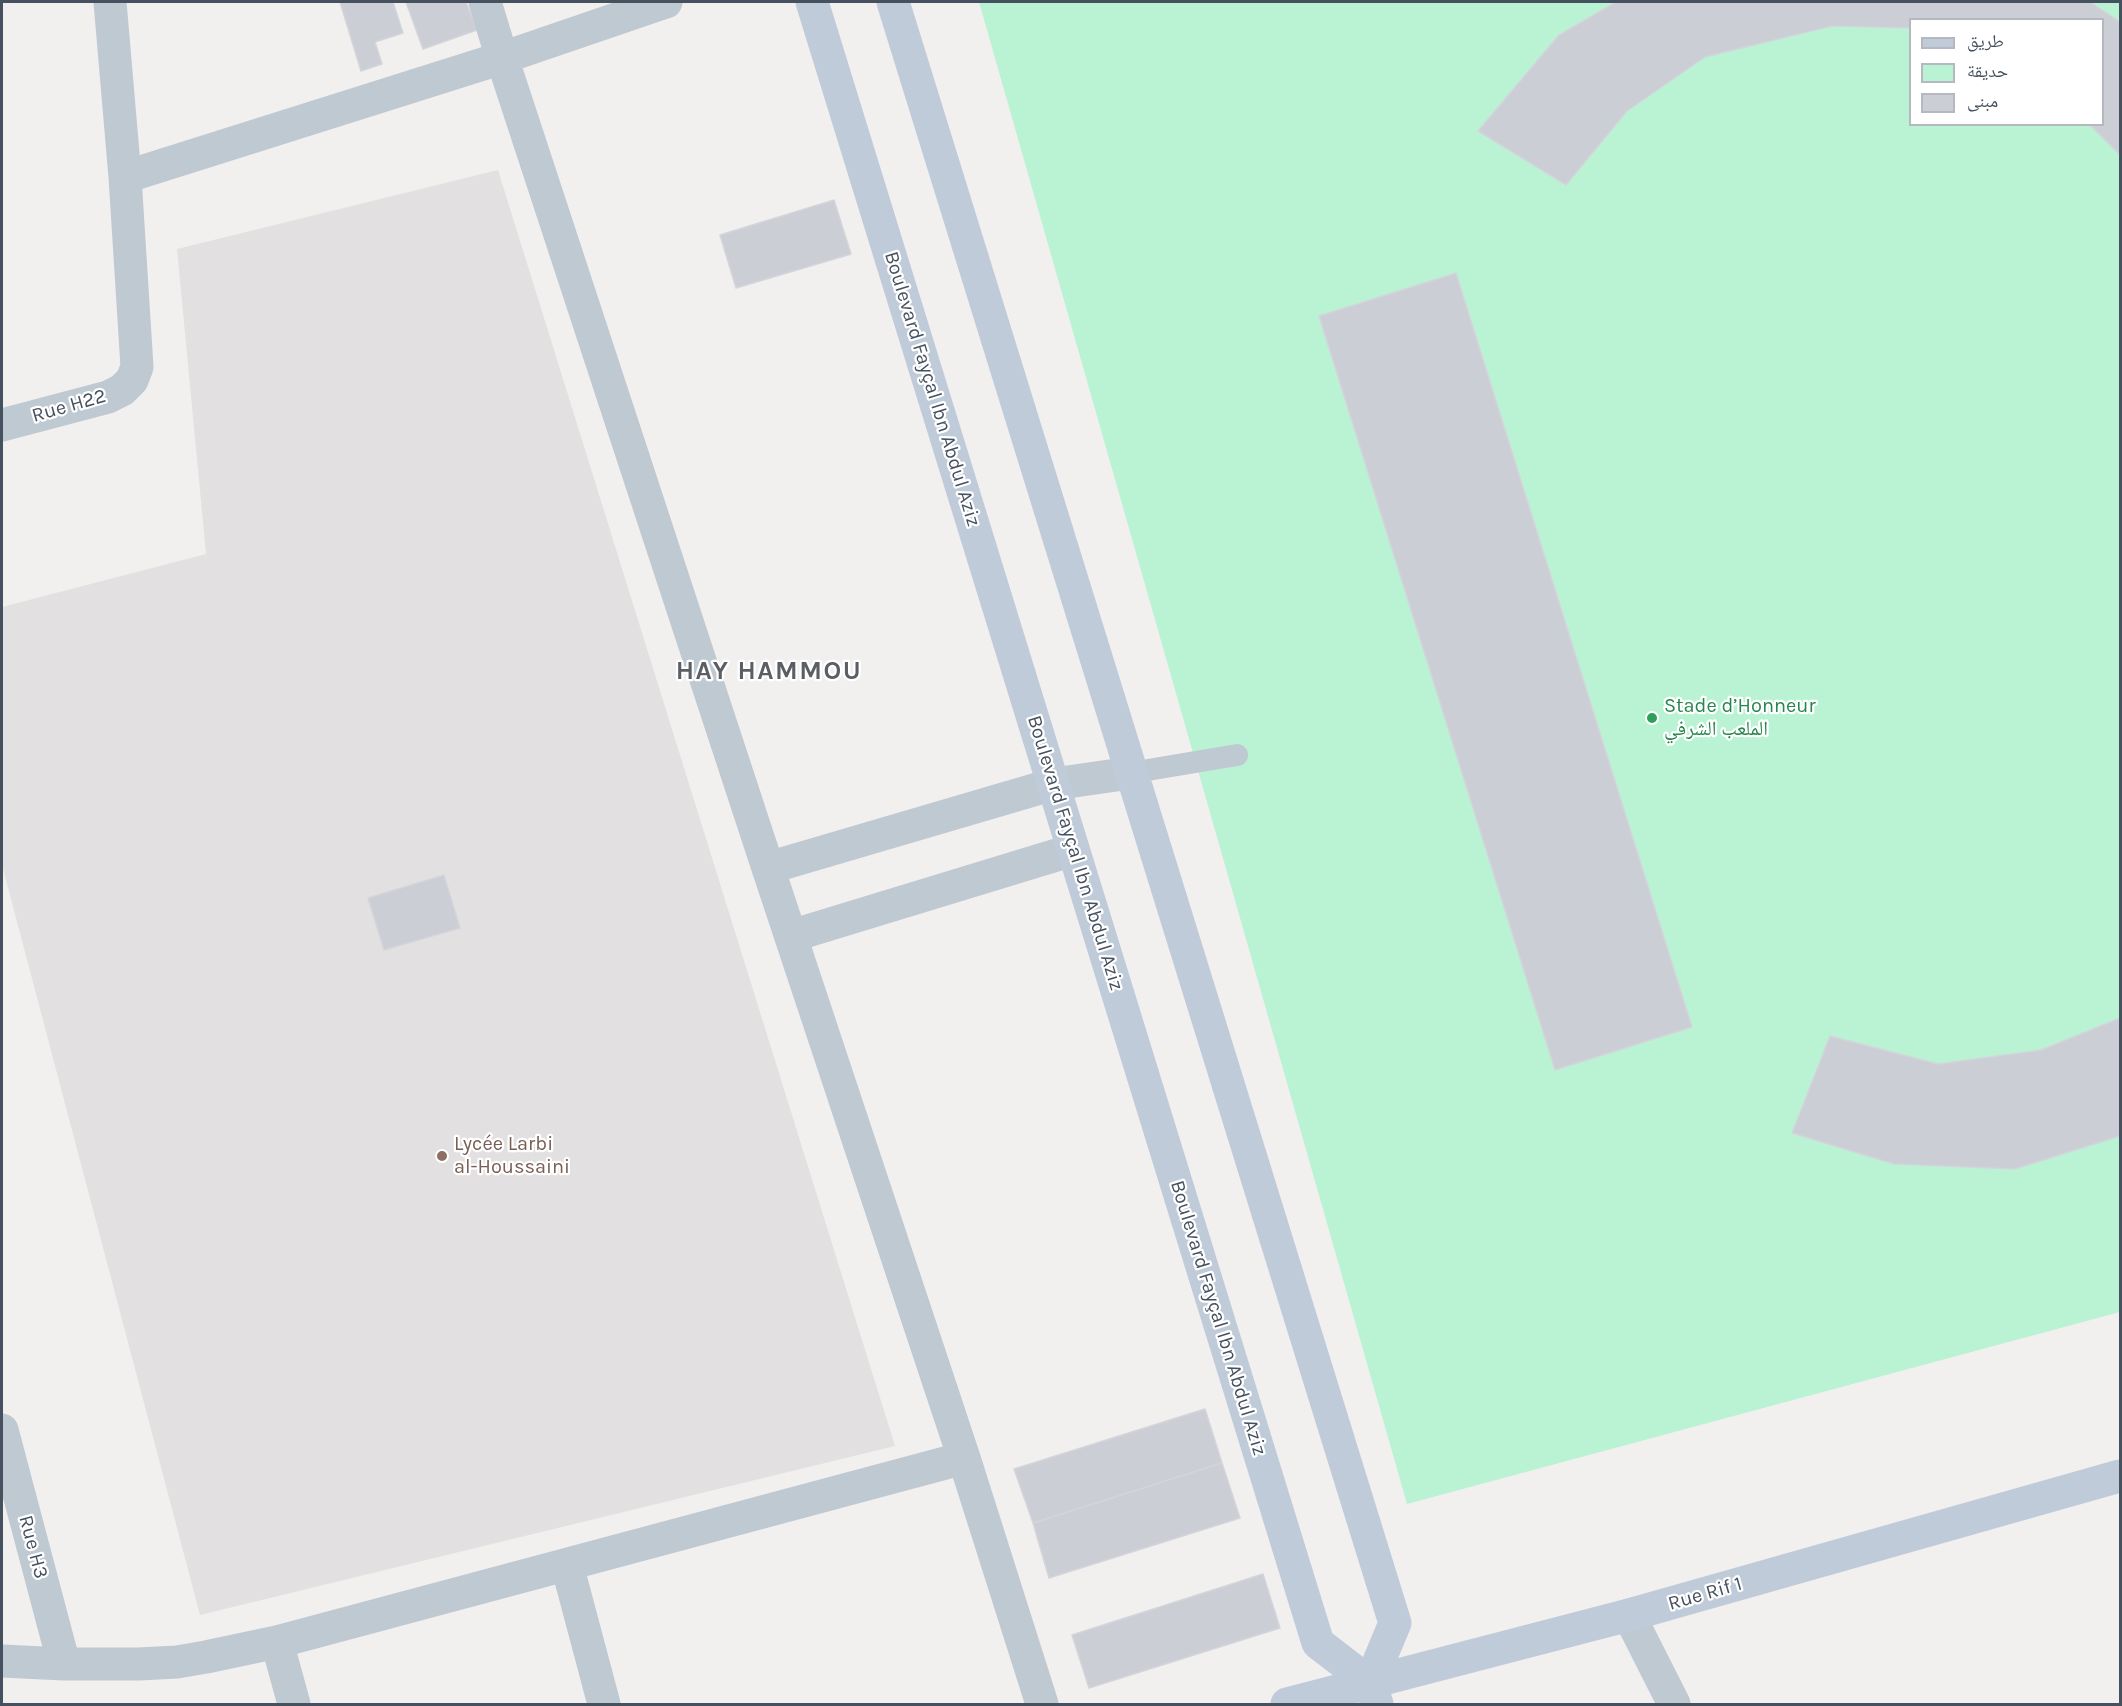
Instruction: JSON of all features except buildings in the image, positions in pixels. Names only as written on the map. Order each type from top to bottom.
[{"type":"main road","name":"Boulevard Fayçal Ibn Abdul Aziz","points":[[812,2],[1318,1643],[1373,1694]]},
{"type":"main road","points":[[893,2],[1395,1623],[1373,1694]]},
{"type":"main road","name":"Rue Rif 1","points":[[1287,1704],[1373,1694],[1629,1616],[2121,1476]]},
{"type":"street","points":[[110,2],[125,177],[502,58],[666,2]]},
{"type":"street","points":[[485,2],[790,936],[964,1458],[1042,1704]]},
{"type":"street","name":"Rue H22","points":[[2,425],[108,397],[122,390],[132,380],[137,367],[125,177]]},
{"type":"street","points":[[768,868],[1054,784],[1130,773]]},
{"type":"street","points":[[790,936],[1073,850]]},
{"type":"street","name":"Rue H3","points":[[2,1430],[64,1664]]},
{"type":"street","points":[[2,1661],[64,1664],[177,1662],[278,1642],[964,1458]]},
{"type":"street","points":[[567,1565],[604,1704]]},
{"type":"street","points":[[1629,1616],[1674,1704]]},
{"type":"street","points":[[278,1642],[294,1704]]},
{"type":"lane","points":[[1130,773],[1237,755]]},
{"type":"shaded area","name":"Lycée Larbi al-Houssaini","points":[[498,170],[895,1446],[200,1615],[2,865],[2,607],[206,554],[177,249]]},
{"type":"green space","name":"Stade d’Honneur الملعب الشرفي","points":[[979,2],[2120,2],[2120,1312],[1407,1504]]},
{"type":"place","name":"Stade d’Honneur الملعب الشرفي","points":[[1652,718]]},
{"type":"place","name":"Lycée Larbi al-Houssaini","points":[[442,1156]]},
{"type":"district","name":"HAY HAMMOU","points":[[769,672]]}]
